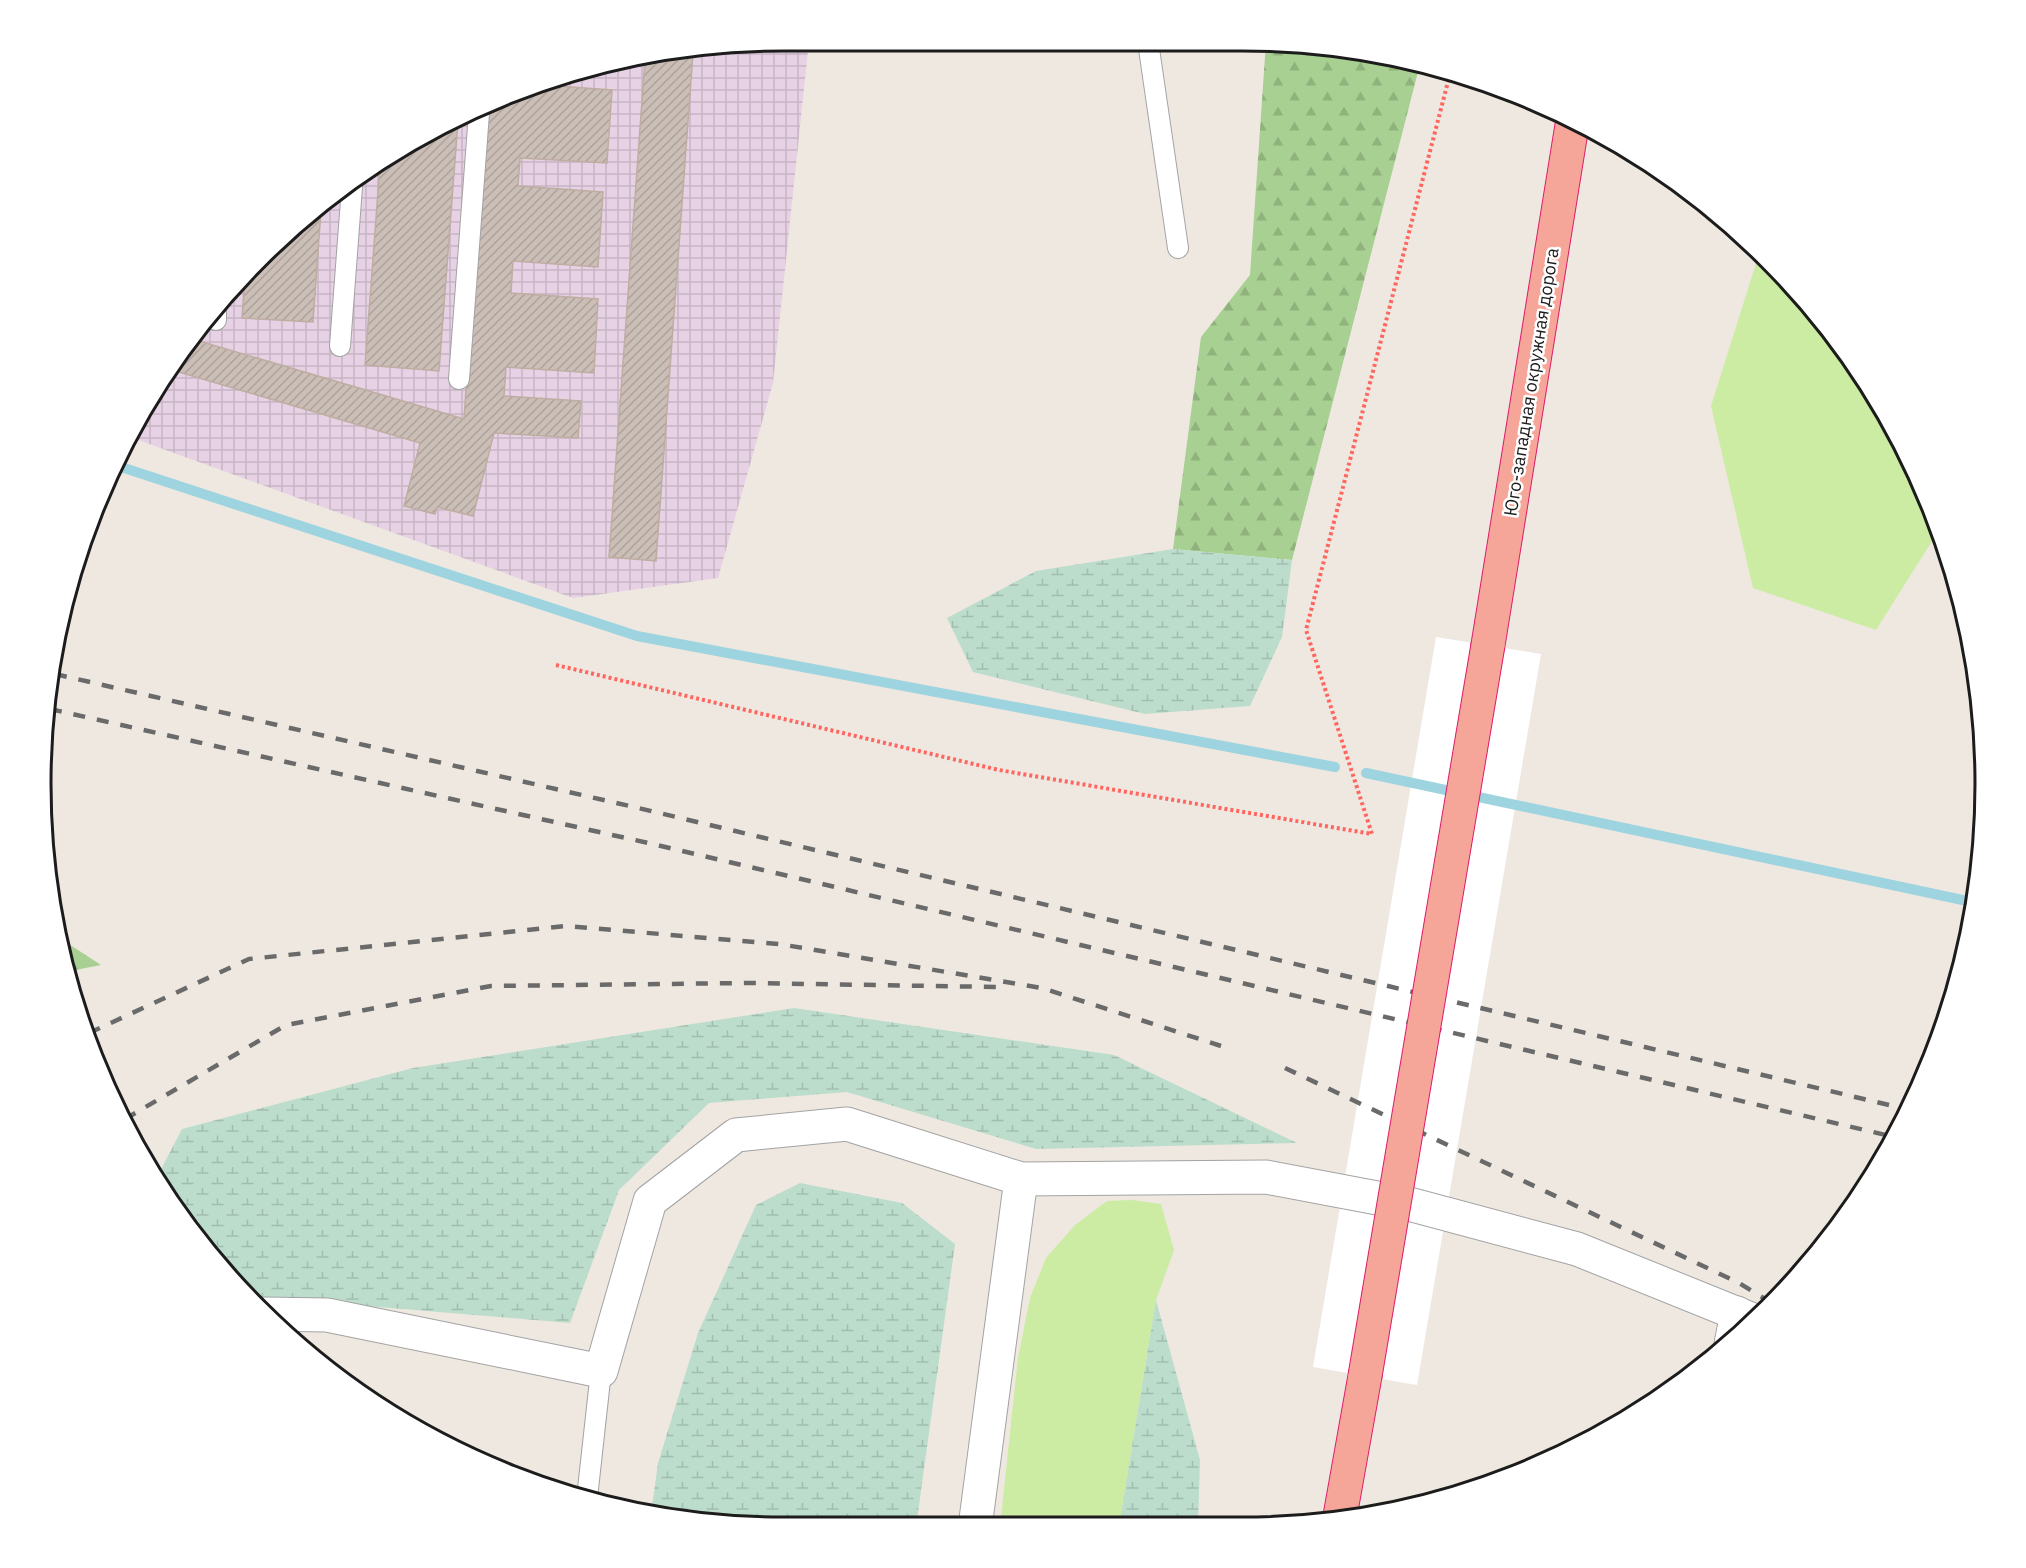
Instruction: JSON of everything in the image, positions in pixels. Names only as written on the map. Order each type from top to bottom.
[{"type":"highway","name":"Юго-западная окружная дорога","points":[[1341,1510],[1488,645],[1571,130]]},
{"type":"street","points":[[279,1314],[327,1315],[601,1371],[650,1201],[736,1135],[847,1124],[1021,1179],[1266,1177],[1409,1204],[1577,1249],[1737,1324]]},
{"type":"street","points":[[976,1517],[1021,1179]]},
{"type":"lane","points":[[1149,51],[1178,248]]},
{"type":"lane","points":[[459,379],[479,118]]},
{"type":"lane","points":[[340,346],[352,193]]},
{"type":"lane","points":[[588,1490],[601,1371]]},
{"type":"path","points":[[556,665],[999,770],[1372,834],[1306,630],[1448,81]]},
{"type":"shaded area","points":[[808,51],[773,383],[718,578],[573,598],[137,440],[149,417],[202,338],[266,266],[338,202],[417,149],[503,107],[594,76],[688,57]]},
{"type":"green space","points":[[1265,52],[1338,57],[1418,73],[1292,560],[1173,549],[1201,337],[1250,275]]},
{"type":"green space","points":[[1756,263],[1824,338],[1851,377],[1877,418],[1899,460],[1933,540],[1876,630],[1753,588],[1711,406]]},
{"type":"green space","points":[[1173,549],[1292,560],[1282,637],[1250,706],[1145,714],[973,672],[947,618],[1036,571]]},
{"type":"green space","points":[[69,944],[101,965],[75,970]]},
{"type":"green space","points":[[794,1008],[1114,1055],[1297,1143],[1036,1149],[847,1092],[709,1103],[619,1190],[570,1323],[261,1297],[202,1230],[161,1169],[182,1129],[413,1068]]},
{"type":"green space","points":[[800,1183],[902,1203],[955,1244],[917,1517],[736,1515],[652,1505],[658,1463],[698,1333],[756,1205]]},
{"type":"green space","points":[[1132,1200],[1161,1204],[1174,1250],[1156,1300],[1120,1517],[1001,1517],[1018,1358],[1030,1298],[1046,1258],[1075,1225],[1107,1201]]},
{"type":"green space","points":[[1156,1300],[1200,1460],[1198,1517],[1120,1517]]},
{"type":"pier","points":[[1436,637],[1541,654],[1417,1385],[1313,1367]]},
{"type":"building","points":[[693,57],[656,561],[609,557],[645,64]]},
{"type":"building","points":[[560,86],[612,90],[607,163],[520,158],[518,186],[603,192],[598,267],[513,261],[511,293],[598,299],[594,373],[506,367],[504,396],[581,401],[578,438],[494,433],[473,516],[437,507],[435,514],[404,506],[420,443],[179,372],[200,341],[464,419],[485,116]]},
{"type":"building","points":[[457,128],[439,371],[365,365],[379,173],[417,149]]},
{"type":"building","points":[[321,217],[313,322],[242,318],[244,289]]},
{"type":"waterway","points":[[123,468],[637,636],[1335,767]]},
{"type":"waterway","points":[[1366,773],[1965,901]]},
{"type":"railway","points":[[59,675],[634,807],[1899,1107]]},
{"type":"railway","points":[[55,710],[657,845],[1885,1135]]},
{"type":"railway","points":[[94,1031],[249,959],[565,926],[779,944],[1042,988],[1221,1046]]},
{"type":"railway","points":[[131,1116],[286,1025],[491,986],[749,983],[997,987]]},
{"type":"railway","points":[[1285,1068],[1739,1283],[1764,1298]]}]
